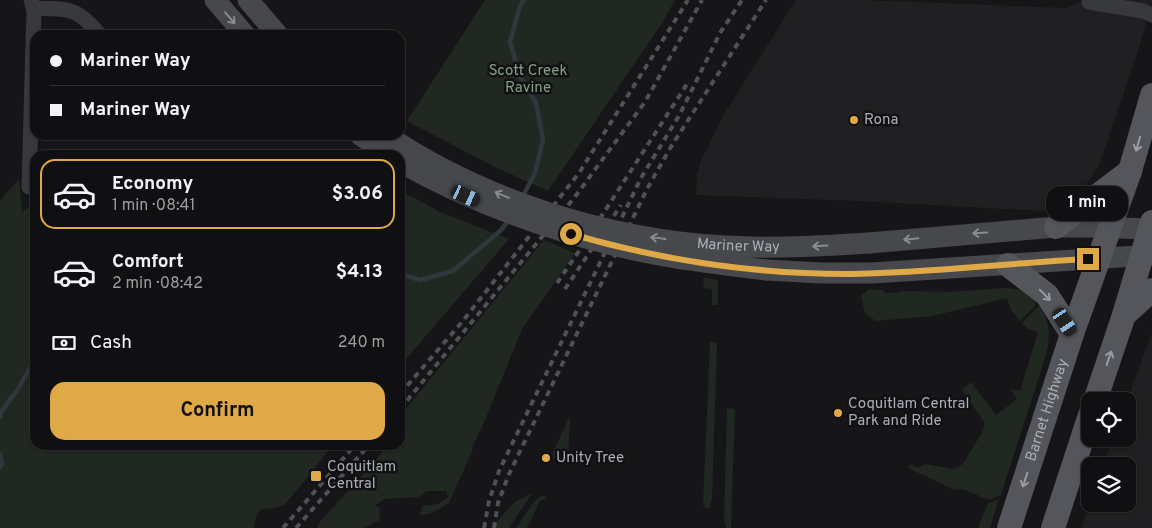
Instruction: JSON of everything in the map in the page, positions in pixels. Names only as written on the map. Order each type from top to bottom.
[{"type":"main road","points":[[215,0],[242,30]]},
{"type":"main road","points":[[248,0],[274,30]]},
{"type":"main road","name":"Barnet Highway","points":[[1009,528],[1072,334],[1130,171],[1152,95]]},
{"type":"main road","points":[[367,140],[382,150]]},
{"type":"main road","name":"Mariner Way","points":[[394,140],[440,167],[499,193],[559,215],[614,230],[668,240],[725,246],[791,247],[869,243],[1056,228],[1151,227]]},
{"type":"main road","name":"Mariner Way","points":[[405,165],[451,188],[511,214],[562,231],[616,246],[702,262],[766,270],[872,273],[1147,256]]},
{"type":"main road","points":[[1056,228],[1130,171]]},
{"type":"main road","points":[[1098,392],[1124,315],[1147,256],[1151,227]]},
{"type":"main road","points":[[1008,265],[1047,295],[1072,334]]},
{"type":"main road","points":[[1124,315],[1152,290]]},
{"type":"main road","points":[[1053,528],[1081,442]]},
{"type":"street","points":[[1089,0],[1089,2],[1152,14]]},
{"type":"street","points":[[32,30],[32,4],[76,12],[84,17],[96,30]]},
{"type":"street","points":[[29,187],[30,126]]},
{"type":"shaded area","points":[[796,0],[861,0],[1067,8],[1082,0],[1152,0],[1152,2],[1137,54],[1100,163],[1081,191],[1057,206],[1042,211],[860,201],[696,195],[697,175],[701,161],[724,114]]},
{"type":"shaded area","points":[[1152,332],[1152,528],[1081,528],[1087,512],[1136,512],[1136,457],[1106,457],[1110,447],[1136,447],[1136,392],[1130,392]]},
{"type":"green space","name":"Scott Creek Ravine","points":[[485,0],[675,0],[662,23],[548,191],[493,166],[407,121]]},
{"type":"green space","points":[[19,179],[22,212],[30,206],[30,450],[329,450],[287,502],[277,507],[260,511],[254,528],[0,528],[0,201]]},
{"type":"green space","points":[[405,193],[440,212],[509,239],[405,360]]},
{"type":"green space","points":[[544,240],[575,253],[522,329],[449,503],[432,513],[420,515],[422,506],[438,504],[448,497],[446,491],[427,491],[418,497],[385,499],[374,506],[379,507],[380,520],[364,528],[317,528],[318,524],[381,454],[382,450],[405,450],[405,410]]},
{"type":"green space","points":[[703,278],[718,280],[718,305],[712,305],[712,289],[704,288]]},
{"type":"green space","points":[[1007,288],[1020,290],[1036,301],[1034,307],[1020,321],[1011,310],[1007,298],[932,316],[876,321],[865,314],[861,296],[869,289],[894,293],[904,291],[948,292]]},
{"type":"green space","points":[[1039,306],[1048,323],[1049,336],[1046,355],[1001,495],[989,500],[963,489],[955,490],[908,468],[910,464],[919,468],[925,464],[953,469],[963,464],[983,431],[985,423],[962,390],[971,382],[996,415],[1016,400],[1010,389],[1020,391],[1038,332],[1028,329],[1022,323]]},
{"type":"green space","points":[[710,342],[717,343],[712,499],[709,509],[703,506]]},
{"type":"green space","points":[[727,408],[735,409],[731,528],[726,528],[724,521]]},
{"type":"green space","points":[[570,416],[568,458],[561,461],[553,458],[553,452]]},
{"type":"green space","points":[[532,493],[509,528],[491,528],[515,502]]},
{"type":"green space","points":[[541,496],[545,496],[545,499],[540,501],[527,528],[516,528],[534,502]]},
{"type":"green space","points":[[999,499],[990,528],[978,528],[988,503]]},
{"type":"waterway","points":[[522,198],[535,173],[543,139],[536,103],[520,76],[510,42],[520,6],[524,0]]},
{"type":"waterway","points":[[405,276],[420,280],[453,271],[501,230],[509,220]]},
{"type":"waterway","points":[[0,417],[1,412],[18,389],[30,368]]},
{"type":"waterway","points":[[0,454],[2,464],[0,467]]},
{"type":"railway","points":[[405,388],[462,322],[579,173],[688,0]]},
{"type":"railway","points":[[405,403],[574,198],[645,102],[702,0]]},
{"type":"railway","points":[[484,528],[489,501],[499,471],[641,178],[680,114],[720,33],[742,0]]},
{"type":"railway","points":[[494,528],[498,503],[509,474],[647,189],[672,145],[766,0]]},
{"type":"railway","points":[[557,283],[689,81]]},
{"type":"railway","points":[[565,289],[621,205]]},
{"type":"railway","points":[[283,528],[351,450]]},
{"type":"railway","points":[[296,528],[365,450]]},
{"type":"place","name":"Rona","points":[[854,120]]},
{"type":"place","name":"Coquitlam Central Park and Ride","points":[[838,413]]},
{"type":"place","name":"Unity Tree","points":[[546,458]]},
{"type":"place","name":"Coquitlam Central","points":[[316,476]]},
{"type":"route","points":[[571,234],[626,248],[691,261],[811,273],[846,274],[918,271],[1088,259]]}]
